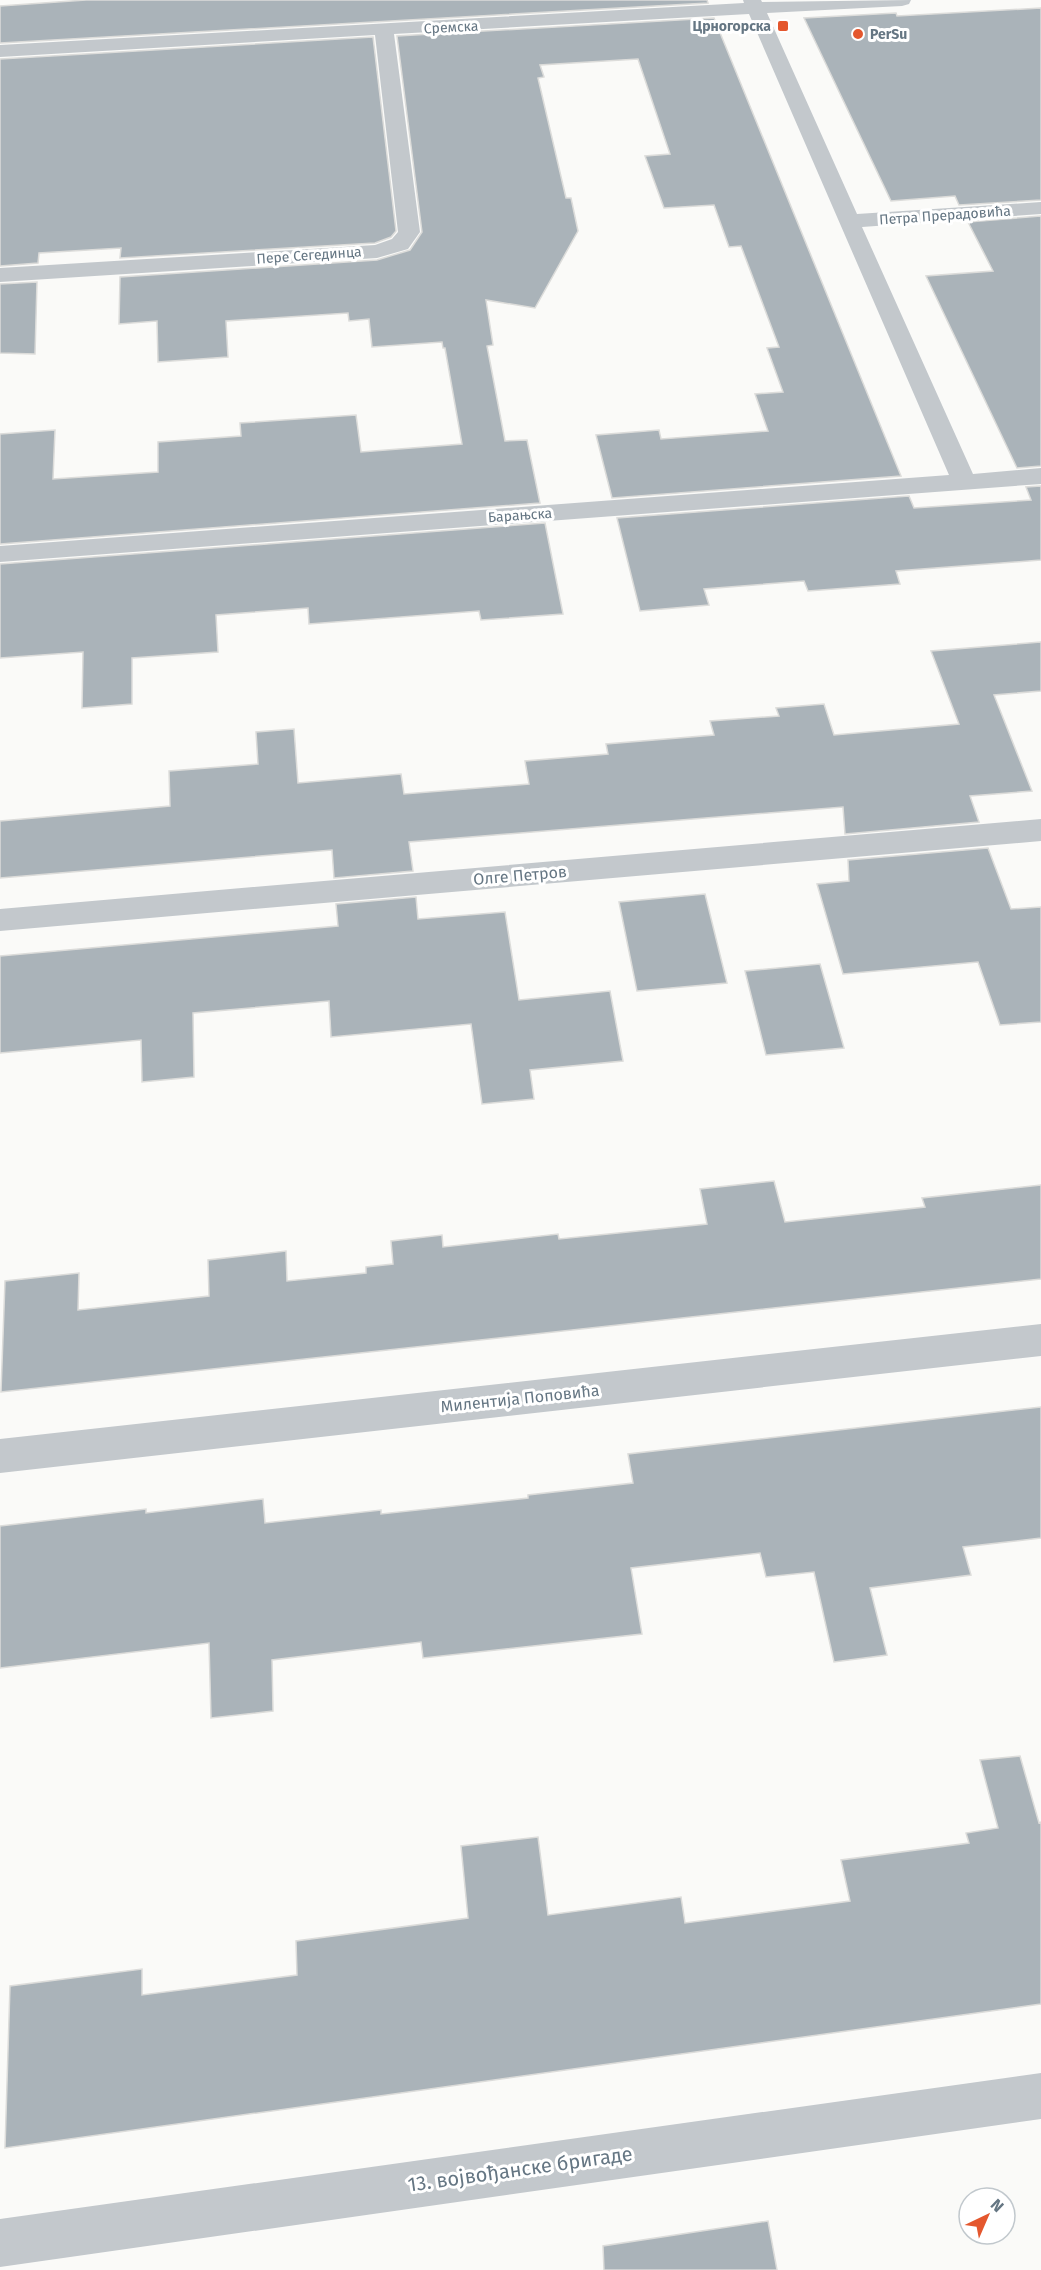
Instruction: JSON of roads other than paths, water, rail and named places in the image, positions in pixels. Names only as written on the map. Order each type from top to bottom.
[{"type":"street","name":"Сремска","points":[[0,51],[384,30],[754,4],[902,0]]},
{"type":"street","points":[[754,4],[964,482]]},
{"type":"street","name":"Пере Сегединца","points":[[0,275],[377,251],[400,243],[409,232],[384,30]]},
{"type":"street","name":"Петра Прерадовића","points":[[850,221],[1041,208]]},
{"type":"street","name":"Барањска","points":[[0,554],[1041,476]]},
{"type":"street","name":"Олге Петров","points":[[0,920],[1041,830]]},
{"type":"street","name":"Милентија Поповића","points":[[0,1456],[1041,1340]]},
{"type":"street","name":"13. војвођанске бригаде","points":[[0,2243],[1041,2096]]},
{"type":"place","name":"Црногорска","points":[[783,26]]},
{"type":"place","name":"PerSu","points":[[858,34]]}]
